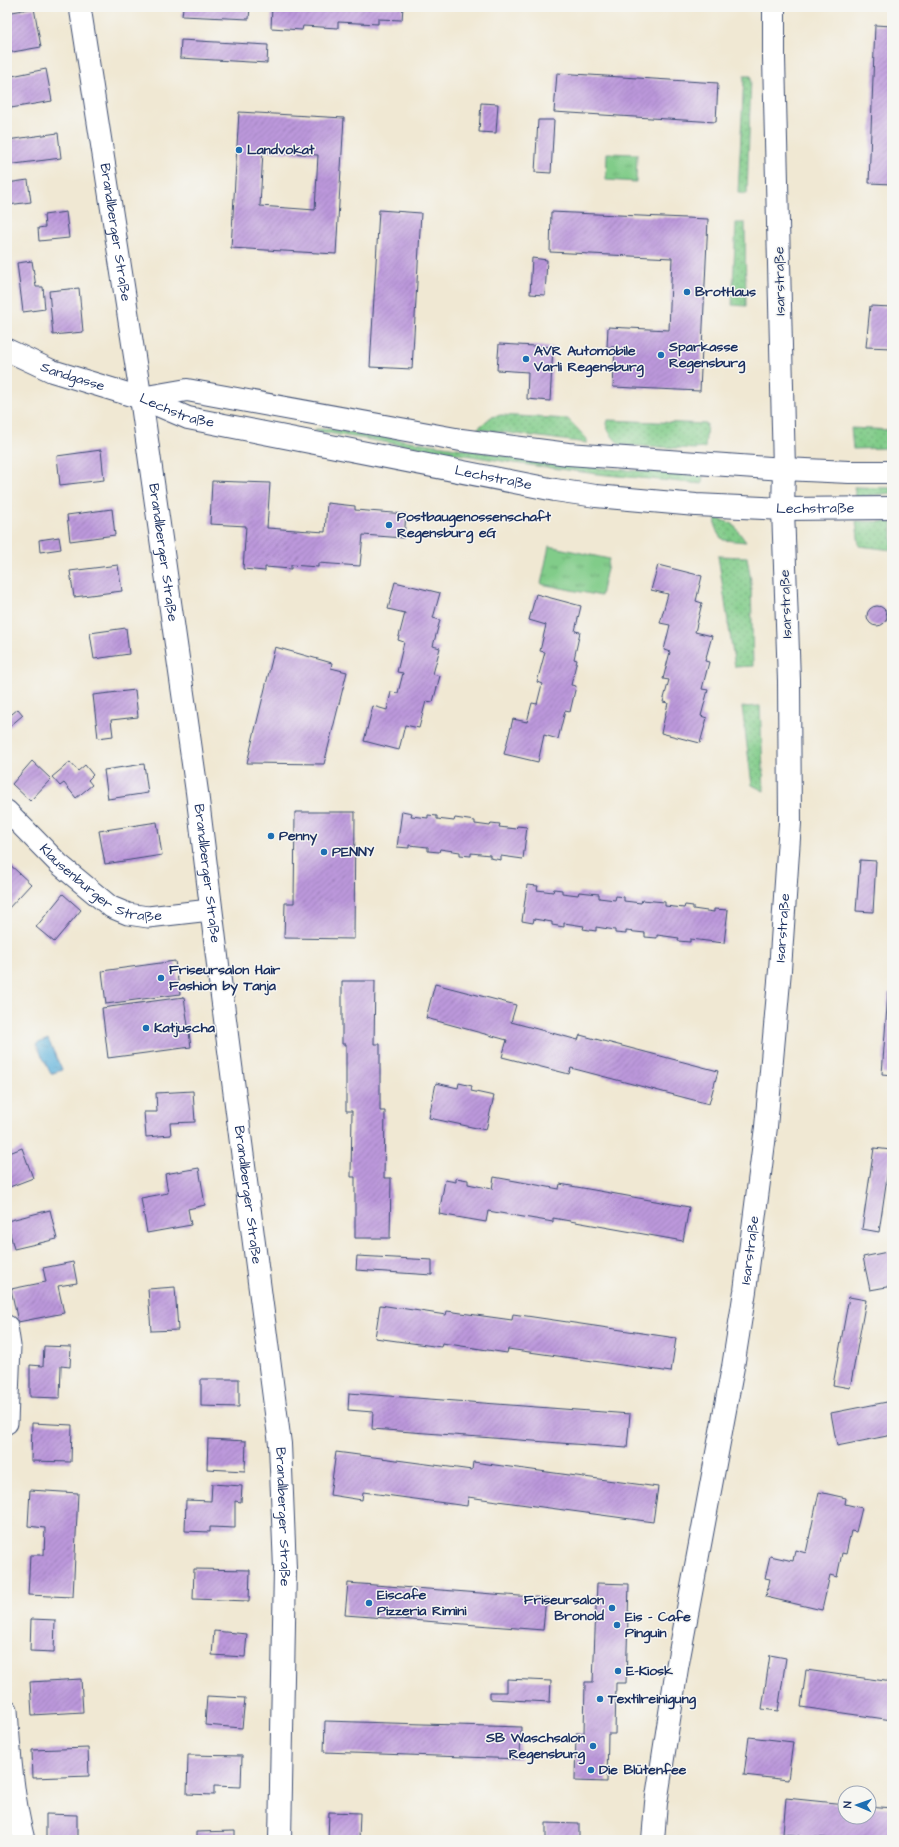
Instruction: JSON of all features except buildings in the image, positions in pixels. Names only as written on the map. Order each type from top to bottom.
[{"type":"street","name":"Brandlberger Straße","points":[[80,7],[141,398],[197,792],[210,910],[280,1444],[285,1569],[280,1840]]},
{"type":"street","name":"Isarstraße","points":[[653,1840],[656,1803],[677,1668],[733,1367],[745,1291],[766,1127],[780,970],[790,823],[789,681],[783,509],[784,469],[774,7]]},
{"type":"street","name":"Sandgasse","points":[[7,350],[52,371],[141,398]]},
{"type":"street","name":"Lechstraße","points":[[141,398],[187,390],[461,440],[537,451],[612,458],[784,469],[892,472]]},
{"type":"street","name":"Lechstraße","points":[[141,398],[188,418],[555,490],[696,505],[783,509],[892,508]]},
{"type":"street","name":"Klausenburger Straße","points":[[7,811],[59,864],[111,907],[128,914],[148,917],[210,910]]},
{"type":"street","points":[[7,1326],[10,1346],[7,1423]]},
{"type":"street","points":[[7,1710],[10,1761],[18,1816],[24,1840]]},
{"type":"green space","points":[[744,76],[751,76],[747,194],[738,193]]},
{"type":"green space","points":[[607,153],[637,154],[636,182],[606,180]]},
{"type":"green space","points":[[736,223],[745,223],[746,306],[732,305]]},
{"type":"green space","points":[[501,415],[568,419],[587,439],[587,443],[477,429],[491,417]]},
{"type":"green space","points":[[608,420],[707,424],[705,448],[695,449],[620,445],[608,430]]},
{"type":"green space","points":[[851,428],[892,430],[892,448],[853,449]]},
{"type":"green space","points":[[315,429],[331,429],[597,468],[703,475],[702,484],[597,474],[514,463],[315,431]]},
{"type":"green space","points":[[854,487],[892,488],[892,493],[856,497]]},
{"type":"green space","points":[[716,518],[733,524],[746,542],[723,540],[716,530]]},
{"type":"green space","points":[[856,521],[892,522],[892,550],[859,546]]},
{"type":"green space","points":[[549,546],[609,559],[601,596],[541,584]]},
{"type":"green space","points":[[718,556],[747,557],[751,581],[753,666],[735,667]]},
{"type":"green space","points":[[760,706],[764,791],[752,785],[742,707]]},
{"type":"water","points":[[48,1039],[62,1070],[51,1074],[36,1044]]},
{"type":"place","name":"Landvokat","points":[[239,150]]},
{"type":"place","name":"BrotHaus","points":[[687,292]]},
{"type":"place","name":"Sparkasse Regensburg","points":[[661,355]]},
{"type":"place","name":"AVR Automobile Varli Regensburg","points":[[526,359]]},
{"type":"place","name":"Postbaugenossenschaft Regensburg eG","points":[[389,525]]},
{"type":"place","name":"Penny","points":[[271,836]]},
{"type":"place","name":"PENNY","points":[[324,852]]},
{"type":"place","name":"Friseursalon Hair Fashion by Tanja","points":[[161,978]]},
{"type":"place","name":"Katjuscha","points":[[146,1028]]},
{"type":"place","name":"Eiscafe Pizzeria Rimini","points":[[369,1603]]},
{"type":"place","name":"Friseursalon Bronold","points":[[612,1608]]},
{"type":"place","name":"Eis - Cafe Pinguin","points":[[617,1625]]},
{"type":"place","name":"E-Kiosk","points":[[618,1671]]},
{"type":"place","name":"Textilreinigung","points":[[600,1699]]},
{"type":"place","name":"SB Waschsalon Regensburg","points":[[593,1746]]},
{"type":"place","name":"Die Blütenfee","points":[[591,1770]]}]
